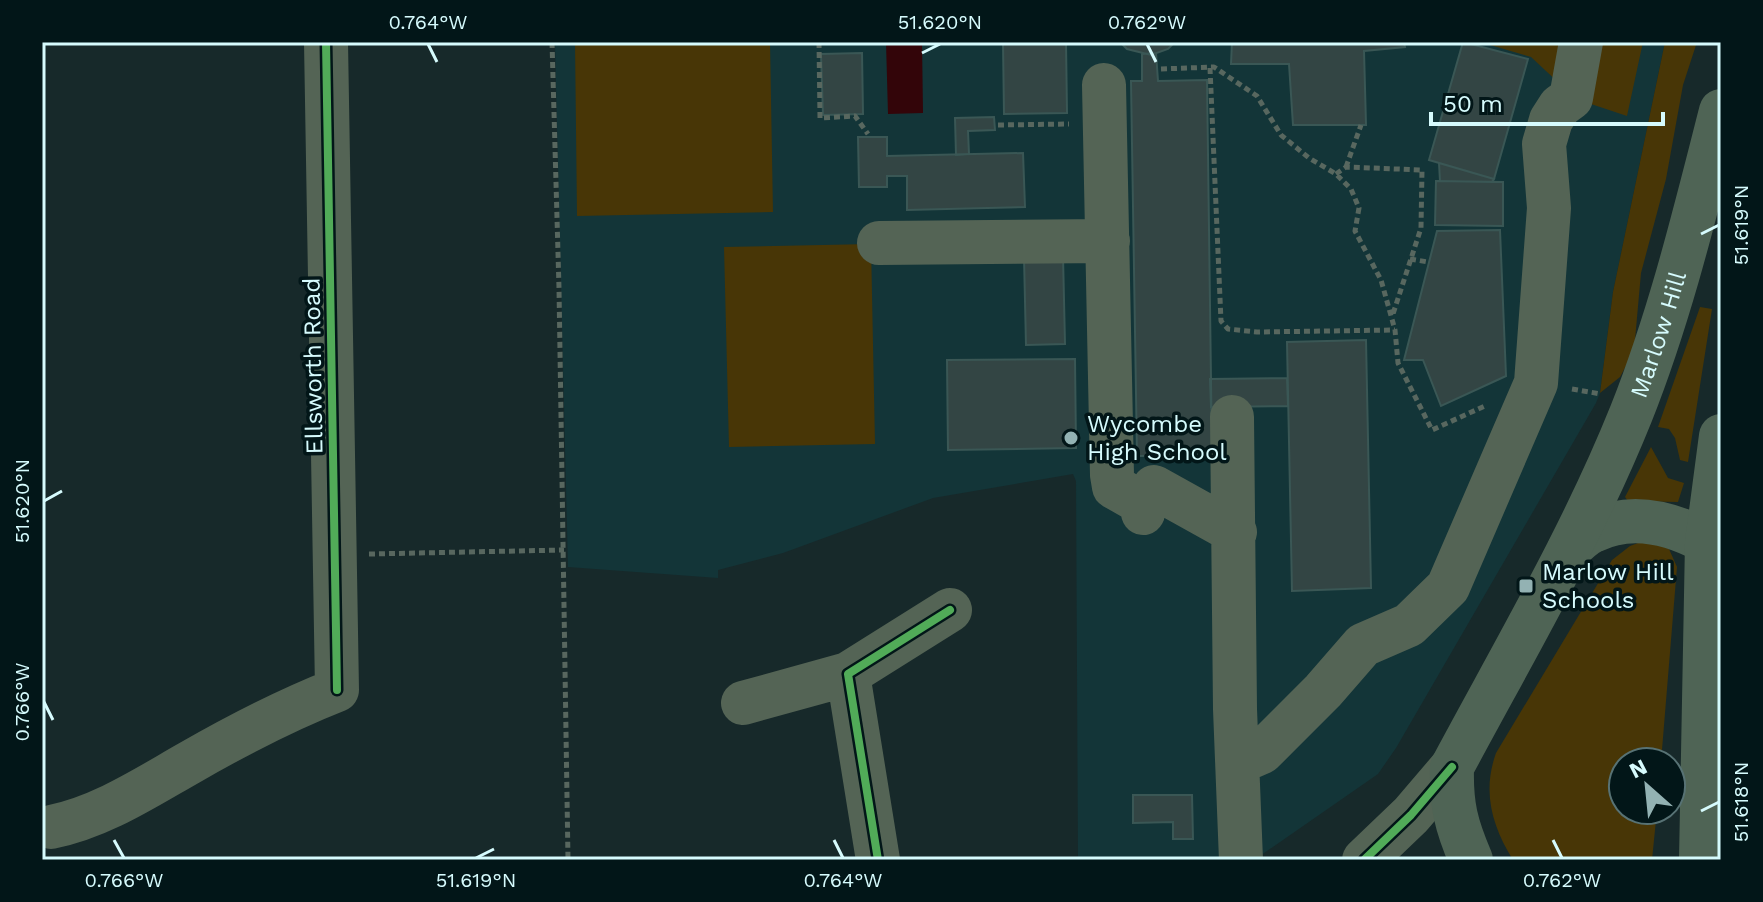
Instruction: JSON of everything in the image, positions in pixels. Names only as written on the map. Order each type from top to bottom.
[{"type":"main road","name":"Marlow Hill","points":[[1471,860],[1456,826],[1451,801],[1452,767],[1569,550],[1636,401],[1684,258],[1721,111]]},
{"type":"main road","points":[[1701,860],[1721,436]]},
{"type":"main road","name":"Marlow Hill","points":[[1569,550],[1591,531],[1615,522],[1659,522],[1714,542]]},
{"type":"street","name":"Ellsworth Road","points":[[51,827],[73,823],[124,800],[225,743],[310,700],[337,690],[326,42]]},
{"type":"street","points":[[1239,762],[1262,752],[1323,691],[1363,645],[1409,625],[1448,587],[1536,383],[1549,208],[1544,144],[1551,120],[1560,106],[1571,98],[1581,42]]},
{"type":"street","points":[[1105,104],[1114,487],[1235,532]]},
{"type":"street","points":[[879,243],[1108,241]]},
{"type":"street","points":[[1232,417],[1235,532],[1224,701],[1239,762],[1241,860]]},
{"type":"street","points":[[743,703],[848,674],[950,610]]},
{"type":"street","points":[[848,674],[878,860]]},
{"type":"street","points":[[1364,860],[1411,815],[1452,767]]},
{"type":"path","points":[[552,42],[568,860]]},
{"type":"path","points":[[819,42],[820,118],[855,116],[868,134]]},
{"type":"path","points":[[1161,69],[1214,67],[1257,96],[1281,135],[1309,158],[1336,174],[1351,189],[1359,208],[1355,231],[1381,280],[1395,330],[1398,363],[1432,430],[1536,383],[1609,395]]},
{"type":"path","points":[[1210,68],[1221,321],[1228,329],[1257,332],[1395,330]]},
{"type":"path","points":[[998,125],[1105,104]]},
{"type":"path","points":[[1336,174],[1346,167],[1361,125]]},
{"type":"path","points":[[1346,167],[1422,170],[1421,228],[1392,318]]},
{"type":"path","points":[[1410,259],[1428,262]]},
{"type":"path","points":[[337,554],[564,550]]},
{"type":"shaded area","name":"Wycombe High School","points":[[555,42],[1665,42],[1613,292],[1600,393],[1396,748],[1378,774],[1254,860],[1078,860],[1076,481],[1073,474],[933,498],[783,553],[718,570],[718,578],[568,567]]},
{"type":"shaded area","points":[[575,42],[770,42],[773,212],[577,216]]},
{"type":"shaded area","points":[[886,42],[922,42],[923,113],[888,114]]},
{"type":"shaded area","points":[[1480,42],[1643,42],[1627,116],[1576,99],[1531,57]]},
{"type":"shaded area","points":[[1665,42],[1697,42],[1683,85],[1666,179],[1641,273],[1634,351],[1620,377],[1600,393],[1613,292]]},
{"type":"shaded area","points":[[871,244],[875,444],[729,447],[724,247]]},
{"type":"shaded area","points":[[1700,307],[1712,309],[1688,462],[1680,460],[1675,438],[1669,429],[1658,427]]},
{"type":"shaded area","points":[[1651,447],[1668,478],[1684,483],[1678,502],[1628,501],[1625,497]]},
{"type":"shaded area","points":[[1646,540],[1669,549],[1677,567],[1662,746],[1607,746],[1607,826],[1655,826],[1652,860],[1513,860],[1491,808],[1490,781],[1496,753],[1612,560],[1630,546]]},
{"type":"building","points":[[1003,42],[1066,42],[1067,113],[1004,114]]},
{"type":"building","points":[[1120,42],[1175,42],[1168,49],[1151,55],[1127,49]]},
{"type":"building","points":[[1232,42],[1404,42],[1405,47],[1364,51],[1366,125],[1293,125],[1289,64],[1231,64]]},
{"type":"building","points":[[1463,42],[1528,59],[1494,179],[1429,160]]},
{"type":"building","points":[[862,53],[863,114],[823,115],[821,54]]},
{"type":"building","points":[[1156,53],[1158,81],[1207,80],[1212,455],[1137,456],[1131,81],[1142,81],[1142,54]]},
{"type":"building","points":[[994,117],[995,130],[968,131],[969,154],[956,155],[955,118]]},
{"type":"building","points":[[858,137],[887,137],[887,156],[1023,153],[1025,207],[907,210],[907,176],[887,176],[887,187],[859,187]]},
{"type":"building","points":[[1439,163],[1494,179],[1492,182],[1440,181]]},
{"type":"building","points":[[1436,181],[1503,182],[1503,226],[1435,225]]},
{"type":"building","points":[[1500,230],[1506,376],[1441,406],[1423,360],[1404,360],[1437,231]]},
{"type":"building","points":[[1063,256],[1065,344],[1026,345],[1024,257]]},
{"type":"building","points":[[1366,340],[1371,588],[1292,591],[1287,342]]},
{"type":"building","points":[[1075,359],[1076,448],[948,450],[947,360]]},
{"type":"building","points":[[1287,378],[1288,406],[1211,407],[1210,379]]},
{"type":"building","points":[[1133,795],[1192,795],[1193,839],[1173,839],[1173,822],[1133,823]]},
{"type":"cycle path","points":[[326,42],[337,690]]},
{"type":"cycle path","points":[[878,860],[848,674],[950,610]]},
{"type":"cycle path","points":[[1364,860],[1411,815],[1452,767]]},
{"type":"place","name":"Wycombe High School","points":[[1071,438]]},
{"type":"place","name":"Marlow Hill Schools","points":[[1526,586]]}]
